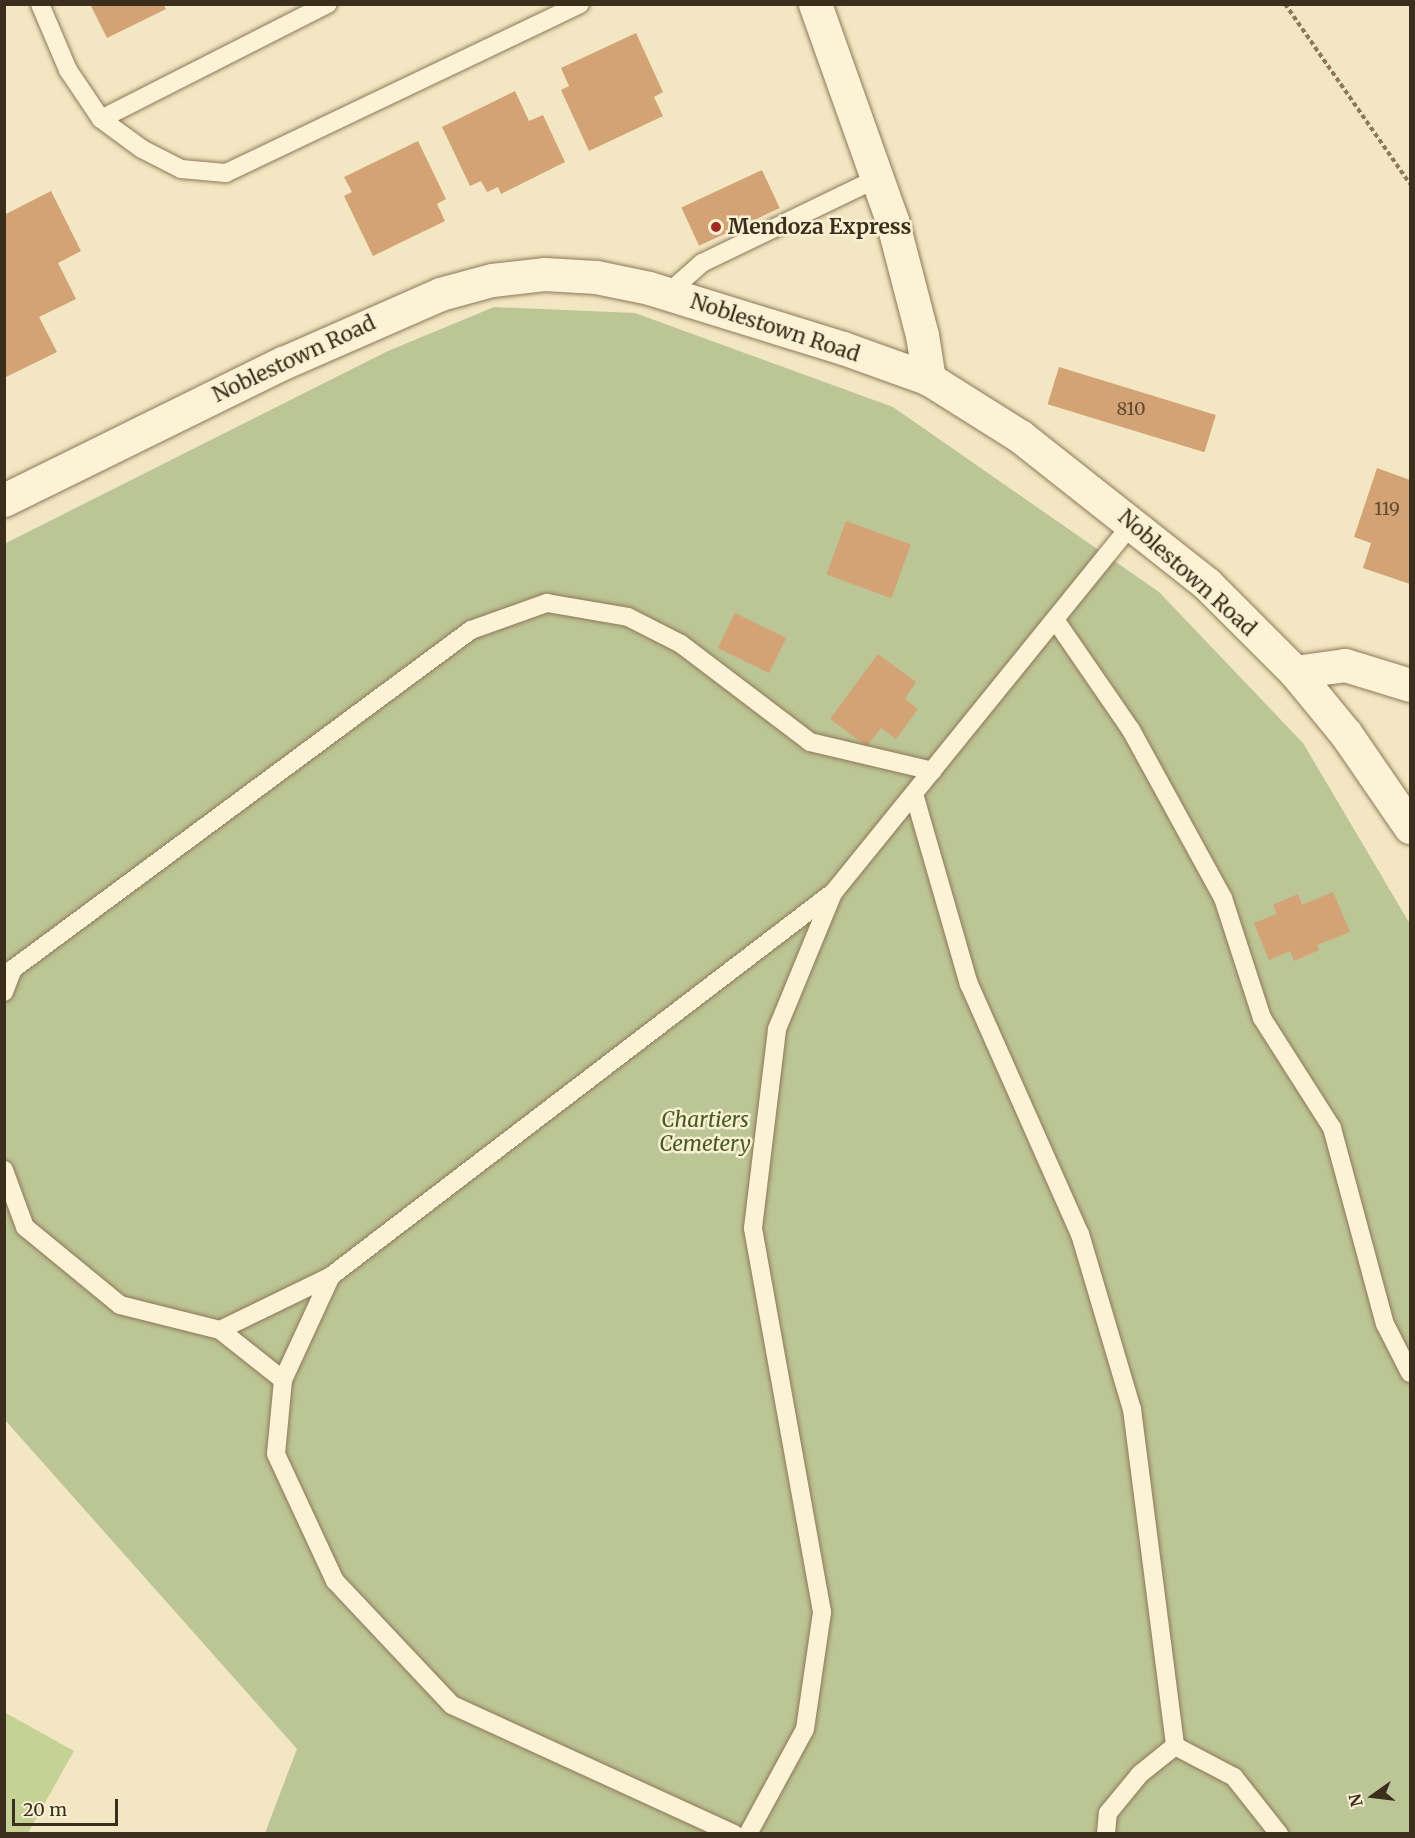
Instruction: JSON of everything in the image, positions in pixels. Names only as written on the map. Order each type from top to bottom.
[{"type":"main road","points":[[815,4],[878,177],[911,287],[929,380]]},
{"type":"main road","name":"Noblestown Road","points":[[4,500],[282,363],[440,294],[492,280],[544,274],[597,277],[668,294],[843,348],[929,380],[1022,437],[1132,522],[1206,584],[1295,672],[1346,734],[1410,827]]},
{"type":"main road","points":[[1295,672],[1345,665],[1410,685]]},
{"type":"lane","points":[[40,4],[68,70],[101,119],[142,148],[181,169],[226,173],[580,4]]},
{"type":"lane","points":[[101,119],[328,4]]},
{"type":"lane","points":[[668,294],[702,263],[878,177]]},
{"type":"lane","points":[[220,1330],[332,1276],[833,893],[1056,621],[1132,522]]},
{"type":"lane","points":[[4,992],[13,969],[471,630],[547,603],[628,617],[681,644],[810,742],[933,771]]},
{"type":"lane","points":[[1056,621],[1131,730],[1223,898],[1262,1018],[1332,1128],[1385,1324],[1410,1372]]},
{"type":"lane","points":[[914,794],[969,984],[1080,1234],[1132,1409],[1175,1746]]},
{"type":"lane","points":[[748,1833],[805,1729],[822,1612],[753,1228],[777,1029],[833,893]]},
{"type":"lane","points":[[4,1170],[25,1227],[120,1305],[220,1330],[283,1380]]},
{"type":"lane","points":[[332,1276],[283,1380],[276,1454],[335,1581],[452,1705],[734,1833]]},
{"type":"lane","points":[[1106,1833],[1108,1813],[1140,1774],[1175,1746]]},
{"type":"lane","points":[[1175,1746],[1234,1777],[1279,1833]]},
{"type":"path","points":[[1285,4],[1410,184]]},
{"type":"green space","name":"Chartiers Cemetery","points":[[494,307],[635,313],[893,407],[1159,592],[1303,743],[1410,924],[1410,1833],[265,1833],[297,1749],[5,1420],[4,544],[388,351]]},
{"type":"green space","points":[[4,1712],[74,1751],[28,1833],[5,1833]]},
{"type":"building","points":[[90,4],[163,4],[166,9],[107,38]]},
{"type":"building","points":[[636,33],[663,92],[654,97],[663,116],[589,151],[561,90],[569,86],[561,68]]},
{"type":"building","points":[[515,91],[529,121],[543,115],[565,162],[501,194],[498,187],[487,192],[481,181],[470,186],[442,127]]},
{"type":"building","points":[[418,141],[446,199],[437,204],[445,221],[373,256],[344,196],[352,192],[344,177]]},
{"type":"building","name":"Mendoza Express","points":[[762,170],[780,208],[699,246],[681,208]]},
{"type":"building","points":[[51,191],[81,251],[58,263],[76,299],[39,317],[57,352],[4,378],[4,215]]},
{"type":"building","points":[[1059,367],[1216,415],[1204,452],[1048,404]]},
{"type":"building","points":[[1377,468],[1410,480],[1410,584],[1363,568],[1371,543],[1354,537]]},
{"type":"building","points":[[846,521],[911,545],[891,598],[827,575]]},
{"type":"building","points":[[735,613],[786,638],[769,673],[718,648]]},
{"type":"building","points":[[878,654],[916,682],[905,699],[918,709],[896,739],[881,728],[867,746],[830,719]]},
{"type":"building","points":[[1333,892],[1350,932],[1317,945],[1319,950],[1294,961],[1290,951],[1269,960],[1254,923],[1277,914],[1273,905],[1298,894],[1302,905]]},
{"type":"place","name":"Mendoza Express","points":[[716,227]]}]
